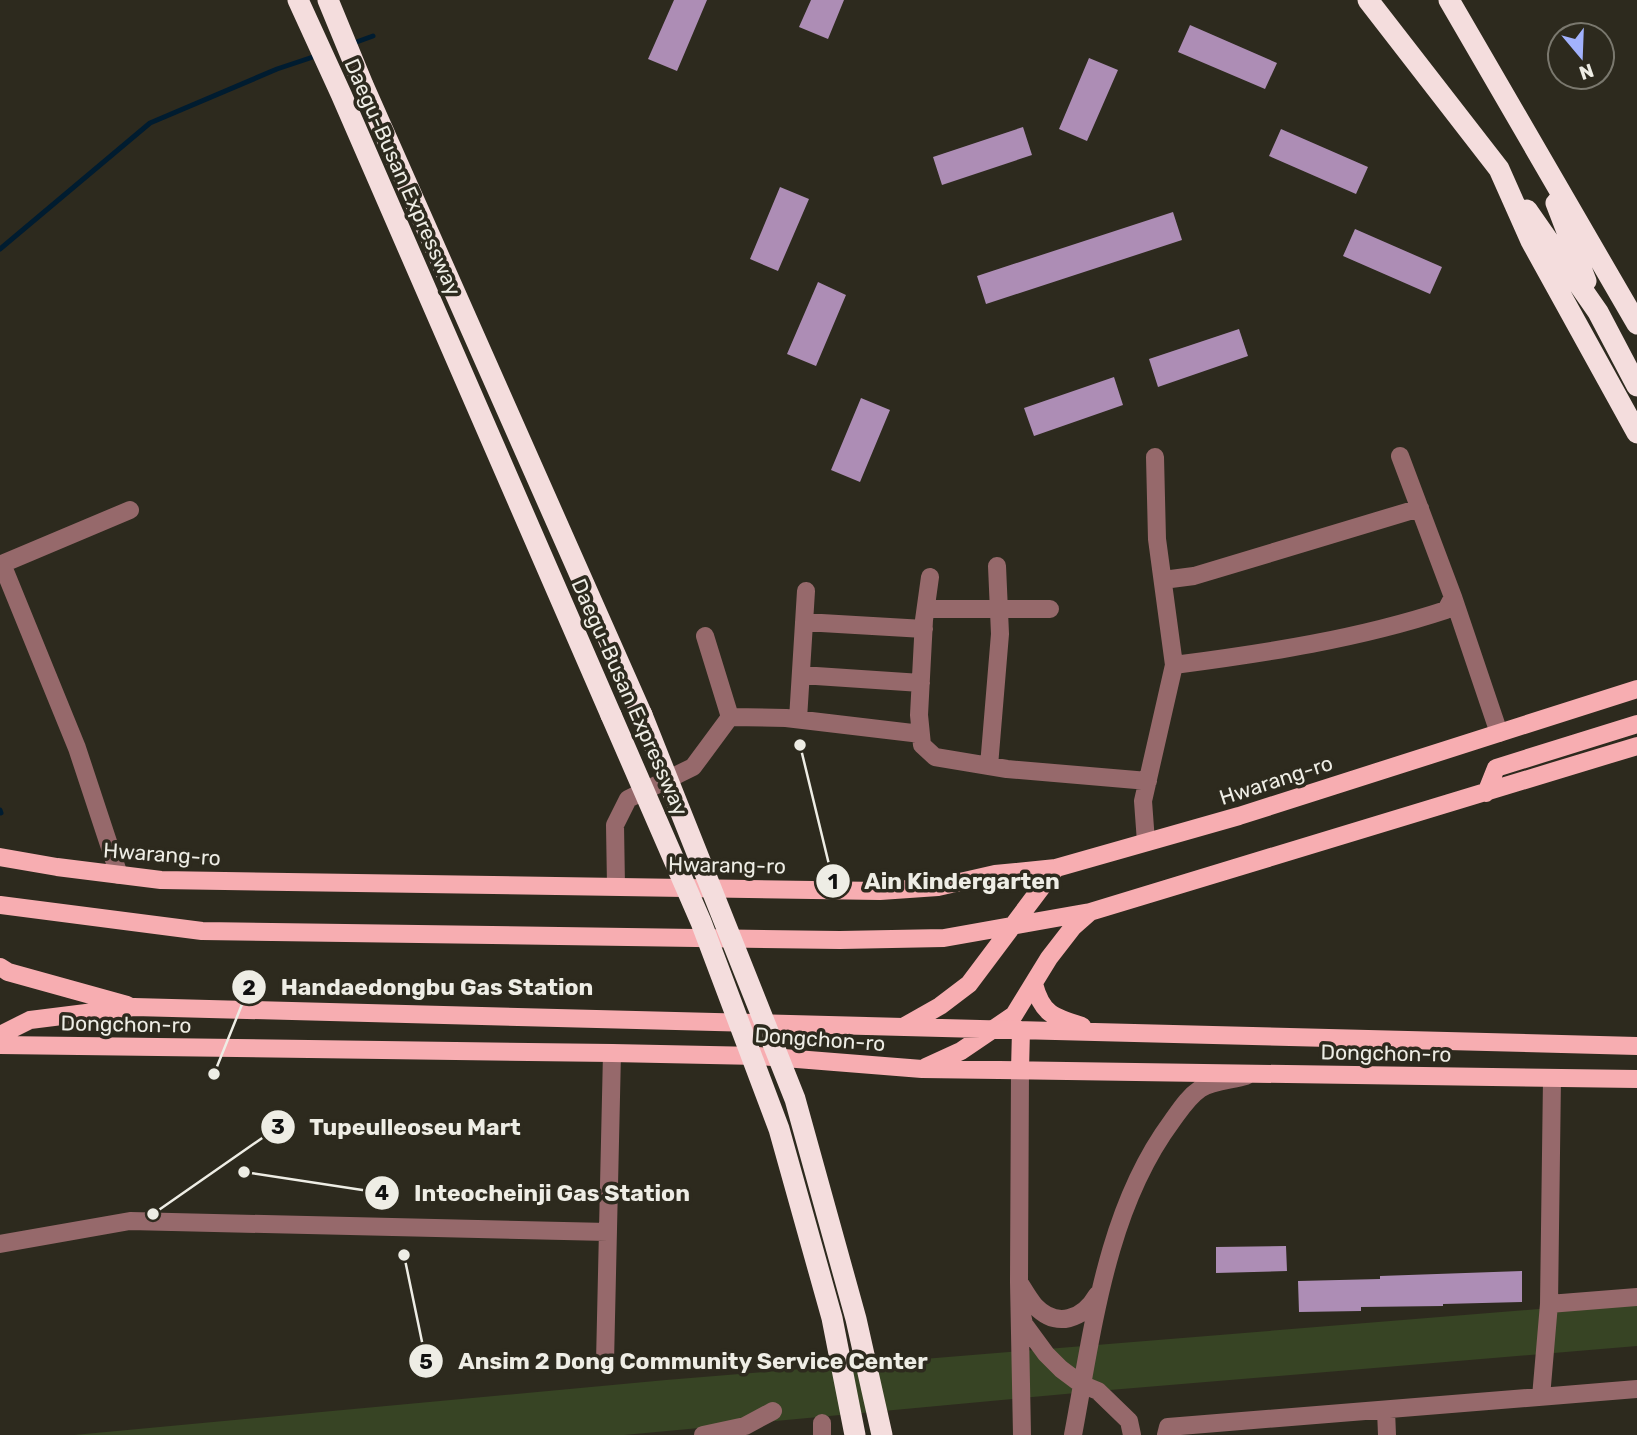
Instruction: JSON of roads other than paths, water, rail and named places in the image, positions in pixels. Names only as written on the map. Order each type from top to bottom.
[{"type":"highway","name":"Daegu-Busan Expressway","points":[[298,0],[701,922],[779,1129],[832,1318],[855,1435]]},
{"type":"highway","points":[[1367,0],[1499,169],[1598,312],[1637,386]]},
{"type":"highway","points":[[1449,0],[1637,324]]},
{"type":"highway","name":"Daegu-Busan Expressway","points":[[330,6],[642,715],[795,1099],[856,1320],[882,1435]]},
{"type":"highway","points":[[1538,154],[1598,312]]},
{"type":"highway","points":[[1499,169],[1531,241],[1637,433]]},
{"type":"main road","name":"Hwarang-ro","points":[[0,857],[161,880],[880,891],[938,887],[995,874],[1056,868],[1239,816],[1637,690]]},
{"type":"main road","points":[[1586,705],[1600,715],[1602,724],[1599,736]]},
{"type":"main road","points":[[1486,793],[1496,768],[1637,724]]},
{"type":"main road","points":[[0,905],[215,931],[840,940],[944,938],[1090,912],[1637,746]]},
{"type":"main road","points":[[901,1028],[940,1006],[969,984],[1056,868]]},
{"type":"main road","points":[[922,1069],[961,1051],[1014,1015],[1049,958],[1073,927],[1090,912]]},
{"type":"main road","points":[[0,967],[8,972],[134,1007]]},
{"type":"main road","points":[[1034,984],[1039,1004],[1047,1011],[1065,1021],[1098,1031]]},
{"type":"main road","points":[[0,1035],[30,1020],[134,1007],[1637,1046]]},
{"type":"main road","points":[[1020,1070],[1021,1030]]},
{"type":"main road","name":"Dongchon-ro","points":[[0,1045],[758,1056],[922,1069],[1637,1079]]},
{"type":"street","points":[[1399,456],[1453,597],[1499,733]]},
{"type":"street","points":[[1146,842],[1143,801],[1174,665],[1157,539],[1155,457]]},
{"type":"street","points":[[1163,580],[1194,576],[1420,508]]},
{"type":"street","points":[[120,875],[77,748],[2,564],[130,510]]},
{"type":"street","points":[[989,766],[1000,634],[997,566]]},
{"type":"street","points":[[930,577],[919,715],[922,745],[935,757],[989,766],[1148,781]]},
{"type":"street","points":[[798,719],[806,591]]},
{"type":"street","points":[[1174,665],[1282,651],[1420,619],[1446,610],[1453,597]]},
{"type":"street","points":[[926,609],[1050,609]]},
{"type":"street","points":[[804,622],[924,629]]},
{"type":"street","points":[[705,636],[730,718]]},
{"type":"street","points":[[801,675],[921,683]]},
{"type":"street","points":[[730,718],[798,719],[921,734]]},
{"type":"street","points":[[616,886],[615,825],[628,799],[693,767],[730,718]]},
{"type":"street","points":[[605,1362],[612,1053]]},
{"type":"street","points":[[1020,1070],[1019,1282],[1022,1435]]},
{"type":"street","points":[[1073,1435],[1081,1384],[1103,1286],[1132,1185],[1164,1131],[1185,1103],[1202,1087],[1258,1074]]},
{"type":"street","points":[[1541,1397],[1549,1304],[1552,1077]]},
{"type":"street","points":[[0,1244],[130,1221],[608,1232]]},
{"type":"street","points":[[1019,1282],[1033,1304],[1043,1313],[1070,1319],[1081,1315],[1090,1307],[1103,1286]]},
{"type":"street","points":[[1549,1304],[1637,1297]]},
{"type":"street","points":[[1020,1304],[1024,1324],[1036,1341],[1061,1369],[1081,1384],[1098,1391],[1130,1428]]},
{"type":"street","points":[[1166,1435],[1168,1427],[1637,1389]]},
{"type":"street","points":[[1386,1410],[1387,1435]]},
{"type":"street","points":[[703,1435],[745,1426],[773,1411]]},
{"type":"waterway","points":[[351,44],[373,36]]},
{"type":"waterway","points":[[0,249],[150,123],[277,69],[319,55]]},
{"type":"place","name":"Ain Kindergarten","points":[[800,745]]},
{"type":"place","name":"Handaedongbu Gas Station","points":[[214,1074]]},
{"type":"place","name":"Inteocheinji Gas Station","points":[[244,1172]]},
{"type":"place","name":"Tupeulleoseu Mart","points":[[153,1214]]},
{"type":"place","name":"Ansim 2 Dong Community Service Center","points":[[404,1255]]}]
